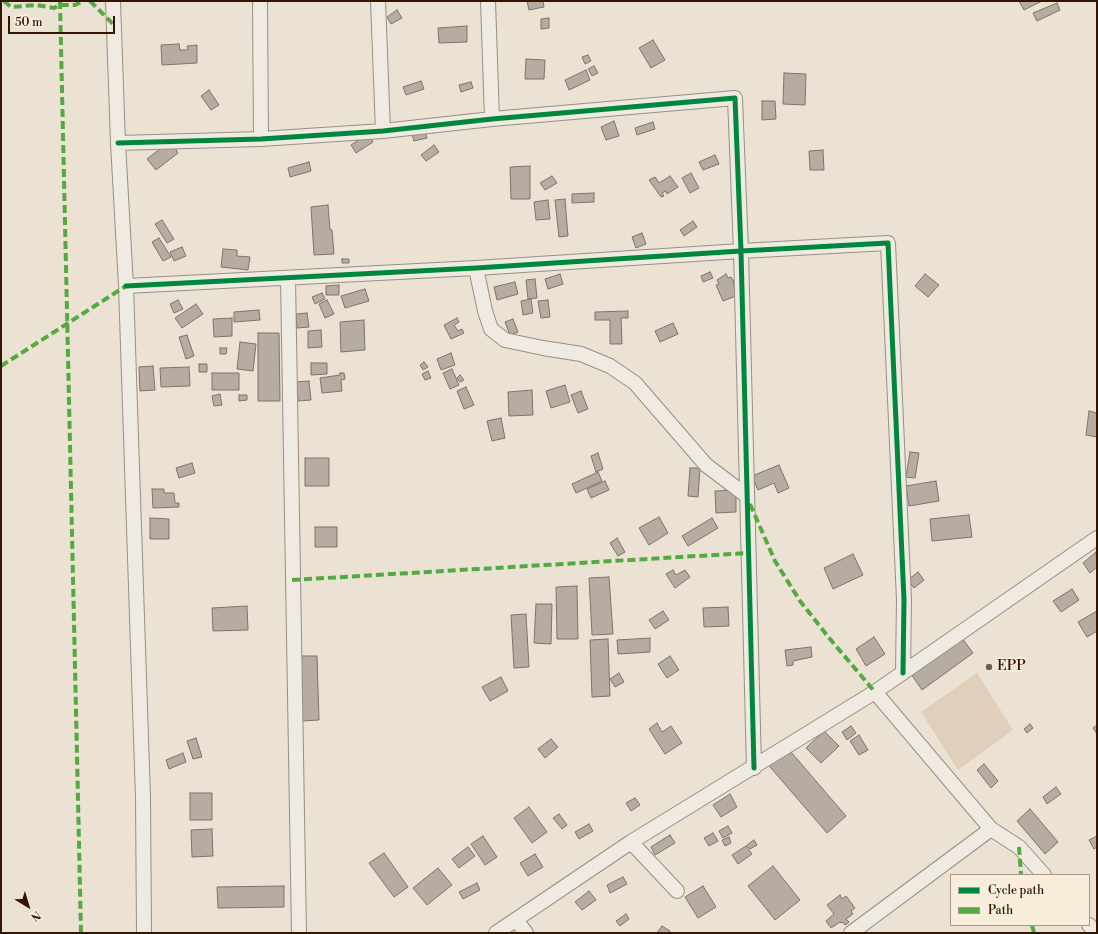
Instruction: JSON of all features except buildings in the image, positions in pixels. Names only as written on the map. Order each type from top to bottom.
[{"type":"street","points":[[113,1],[118,143],[126,286],[143,798],[144,933]]},
{"type":"street","points":[[260,1],[261,139]]},
{"type":"street","points":[[378,1],[383,131]]},
{"type":"street","points":[[488,1],[492,119]]},
{"type":"street","points":[[118,143],[261,139],[383,131],[492,119],[735,98],[741,251],[754,768]]},
{"type":"street","points":[[126,286],[476,268],[888,243],[904,600],[903,673]]},
{"type":"street","points":[[476,268],[485,311],[491,329],[505,340],[581,354],[610,366],[635,383],[706,465],[747,496]]},
{"type":"street","points":[[288,278],[299,933]]},
{"type":"street","points":[[496,933],[631,842],[722,785],[754,768],[875,692],[1097,538]]},
{"type":"street","points":[[875,692],[992,829],[1019,847],[1043,874]]},
{"type":"street","points":[[851,933],[992,829]]},
{"type":"street","points":[[631,842],[677,891]]},
{"type":"street","points":[[516,920],[526,933]]},
{"type":"shaded area","points":[[977,673],[1013,730],[958,770],[921,712]]},
{"type":"marked path","points":[[4,1],[11,7],[36,5],[54,8],[60,5],[75,5],[83,1]]},
{"type":"marked path","points":[[60,1],[81,933]]},
{"type":"marked path","points":[[90,1],[113,24]]},
{"type":"marked path","points":[[1,366],[126,286]]},
{"type":"marked path","points":[[750,504],[775,561],[800,601],[875,692]]},
{"type":"marked path","points":[[292,580],[748,553]]},
{"type":"marked path","points":[[1019,847],[1021,874]]},
{"type":"marked path","points":[[1032,926],[1034,933]]},
{"type":"cycle path","points":[[118,143],[261,139],[383,131],[492,119],[735,98],[741,251],[754,768]]},
{"type":"cycle path","points":[[126,286],[476,268],[888,243],[904,600],[903,673]]},
{"type":"place","name":"EPP","points":[[989,667]]}]
